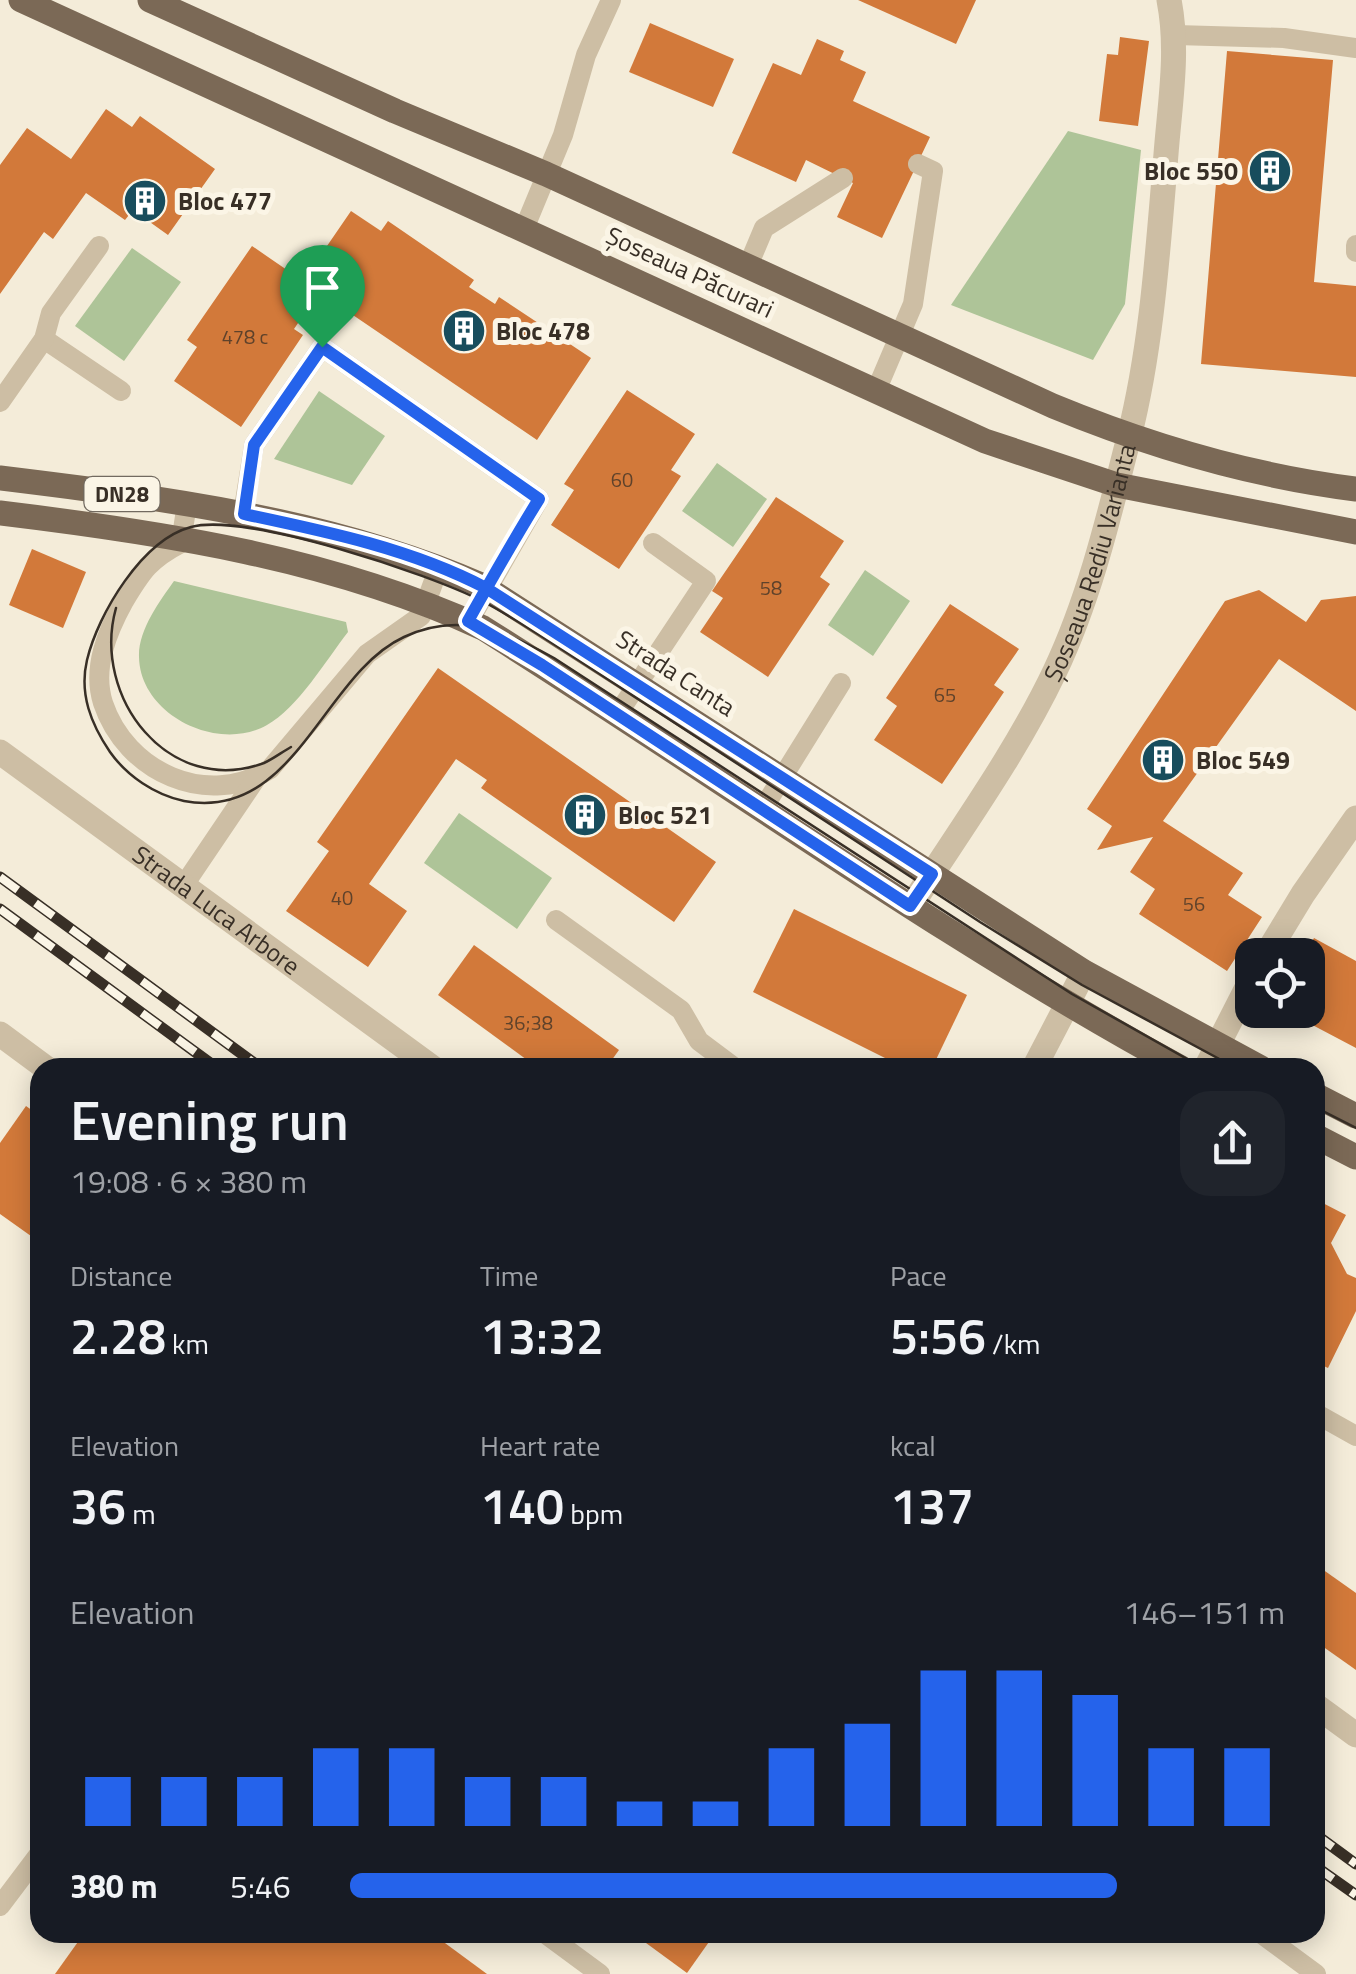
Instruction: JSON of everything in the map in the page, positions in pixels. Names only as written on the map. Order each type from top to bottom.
[{"type":"main road","name":"Șoseaua Păcurari","points":[[21,0],[985,441],[1117,486],[1356,532]]},
{"type":"main road","name":"Șoseaua Păcurari","points":[[150,0],[181,7],[395,111],[546,174],[1129,437],[1187,455],[1356,489]]},
{"type":"main road","name":"Strada Canta","points":[[0,478],[187,504],[313,529],[439,567],[486,588],[1211,1056]]},
{"type":"main road","name":"DN28","points":[[0,512],[182,537],[280,558],[468,621],[1067,1006],[1162,1058]]},
{"type":"main road","points":[[1325,1100],[1356,1116]]},
{"type":"main road","points":[[1325,1141],[1356,1157]]},
{"type":"street","name":"Șoseaua Rediu Varianta","points":[[910,906],[1019,736],[1055,670],[1104,538],[1140,392],[1176,35],[1168,0]]},
{"type":"street","name":"Strada Luca Arbore","points":[[0,752],[419,1058]]},
{"type":"street","points":[[1276,938],[1356,818]]},
{"type":"street","points":[[1039,1058],[1084,972]]},
{"type":"street","points":[[1211,1056],[1235,1010]]},
{"type":"street","points":[[0,1034],[32,1058]]},
{"type":"street","points":[[1325,1712],[1356,1735]]},
{"type":"lane","points":[[524,228],[563,135],[586,55],[611,0]]},
{"type":"lane","points":[[1176,35],[1284,38],[1356,48]]},
{"type":"lane","points":[[876,391],[913,304],[934,171],[918,164]]},
{"type":"lane","points":[[748,266],[764,228],[843,178]]},
{"type":"lane","points":[[0,402],[44,338],[51,313],[99,246]]},
{"type":"lane","points":[[44,338],[121,391]]},
{"type":"lane","points":[[244,514],[254,445],[322,347],[539,499],[468,621]]},
{"type":"lane","points":[[187,504],[182,543],[155,556],[104,642],[100,669],[102,702],[134,755],[170,778],[226,787],[257,777]]},
{"type":"lane","points":[[617,715],[706,580],[652,543]]},
{"type":"lane","points":[[184,885],[257,777],[291,747],[366,654],[421,616],[439,567]]},
{"type":"lane","points":[[762,810],[842,683]]},
{"type":"lane","points":[[556,920],[681,1010],[699,1041],[722,1058]]},
{"type":"lane","points":[[1325,1419],[1356,1436]]},
{"type":"lane","points":[[0,1906],[30,1867]]},
{"type":"lane","points":[[559,1943],[600,1974]]},
{"type":"lane","points":[[1274,1943],[1316,1974]]},
{"type":"green space","points":[[1068,131],[1141,150],[1125,304],[1093,360],[951,305]]},
{"type":"green space","points":[[132,248],[181,282],[124,361],[75,326]]},
{"type":"green space","points":[[319,391],[385,436],[352,485],[274,459]]},
{"type":"green space","points":[[717,463],[767,499],[733,547],[682,511]]},
{"type":"green space","points":[[865,570],[910,601],[873,656],[828,625]]},
{"type":"green space","points":[[174,581],[346,622],[348,632],[300,696],[278,718],[247,732],[205,731],[167,711],[143,678],[139,657],[142,637]]},
{"type":"green space","points":[[459,813],[552,878],[517,929],[424,863]]},
{"type":"building","points":[[858,0],[976,0],[956,44]]},
{"type":"building","points":[[650,23],[734,59],[713,107],[629,72]]},
{"type":"building","points":[[1120,37],[1149,41],[1138,126],[1099,121],[1107,54],[1118,55]]},
{"type":"building","points":[[817,39],[844,51],[840,60],[866,72],[853,101],[930,137],[882,238],[837,217],[853,183],[806,160],[796,182],[732,153],[773,63],[801,75]]},
{"type":"building","name":"Bloc 550","points":[[1227,51],[1333,60],[1314,282],[1356,286],[1356,377],[1201,364]]},
{"type":"building","name":"Bloc 477","points":[[106,109],[132,127],[140,116],[215,169],[168,235],[133,210],[125,220],[86,193],[53,239],[44,232],[0,294],[0,165],[27,128],[71,159]]},
{"type":"building","name":"Bloc 478","points":[[351,211],[381,231],[388,221],[474,280],[469,287],[495,304],[499,297],[591,358],[537,440],[319,292],[294,329],[303,335],[241,427],[174,381],[197,347],[187,340],[252,246],[303,281]]},
{"type":"building","points":[[627,390],[695,434],[671,470],[681,476],[619,569],[551,525],[574,490],[564,484]]},
{"type":"building","points":[[776,497],[844,541],[820,577],[830,584],[768,677],[700,632],[723,598],[712,591]]},
{"type":"building","points":[[32,549],[86,572],[63,628],[9,605]]},
{"type":"building","name":"Bloc 549","points":[[1259,590],[1306,622],[1321,600],[1356,596],[1356,711],[1279,659],[1163,821],[1243,873],[1228,895],[1262,917],[1248,938],[1235,938],[1235,959],[1227,971],[1139,914],[1155,889],[1130,872],[1153,837],[1097,850],[1112,826],[1087,809],[1225,601]]},
{"type":"building","points":[[950,604],[1019,649],[994,685],[1004,692],[942,784],[874,740],[897,706],[886,698]]},
{"type":"building","name":"Bloc 521","points":[[438,668],[716,862],[674,922],[481,788],[487,780],[456,759],[369,884],[407,911],[368,967],[286,911],[329,851],[317,842]]},
{"type":"building","points":[[794,909],[967,995],[937,1058],[885,1058],[753,992]]},
{"type":"building","points":[[1325,944],[1356,961],[1356,1048],[1318,1028],[1325,1028]]},
{"type":"building","points":[[474,945],[619,1050],[613,1058],[524,1058],[438,995]]},
{"type":"building","points":[[26,1106],[30,1109],[30,1235],[0,1214],[0,1143]]},
{"type":"building","points":[[1325,1204],[1346,1215],[1331,1243],[1347,1274],[1356,1278],[1356,1311],[1328,1368]]},
{"type":"building","points":[[1325,1571],[1356,1593],[1356,1670],[1325,1648]]},
{"type":"building","points":[[77,1943],[445,1943],[487,1974],[55,1974]]},
{"type":"building","points":[[646,1943],[708,1943],[687,1973]]},
{"type":"tram line","points":[[1185,1058],[1072,994],[554,658],[500,633],[463,625],[424,629],[404,637],[376,656],[351,681],[281,768],[254,789],[222,802],[184,801],[163,794],[142,783],[117,761],[97,731],[88,708],[85,673],[93,642],[112,601],[139,563],[173,535],[191,527],[252,528],[337,548],[422,576],[457,589],[512,618],[980,922],[1082,985],[1217,1058]]},
{"type":"tram line","points":[[116,608],[111,642],[115,675],[127,705],[145,732],[169,753],[197,766],[229,770],[264,763],[291,747]]},
{"type":"tram line","points":[[1325,1112],[1356,1128]]},
{"type":"railway","points":[[0,877],[247,1058]]},
{"type":"railway","points":[[0,909],[203,1058]]},
{"type":"railway","points":[[1325,1841],[1356,1864]]},
{"type":"railway","points":[[1325,1873],[1356,1895]]},
{"type":"place","name":"Bloc 550","points":[[1270,171]]},
{"type":"place","name":"Bloc 477","points":[[145,201]]},
{"type":"place","name":"Bloc 478","points":[[464,331]]},
{"type":"place","name":"Bloc 549","points":[[1163,760]]},
{"type":"place","name":"Bloc 521","points":[[585,815]]},
{"type":"route","points":[[322,347],[254,445],[244,514],[376,546],[486,588],[932,874],[910,906],[542,665],[468,621],[486,588],[501,560],[539,499],[322,347]]}]
